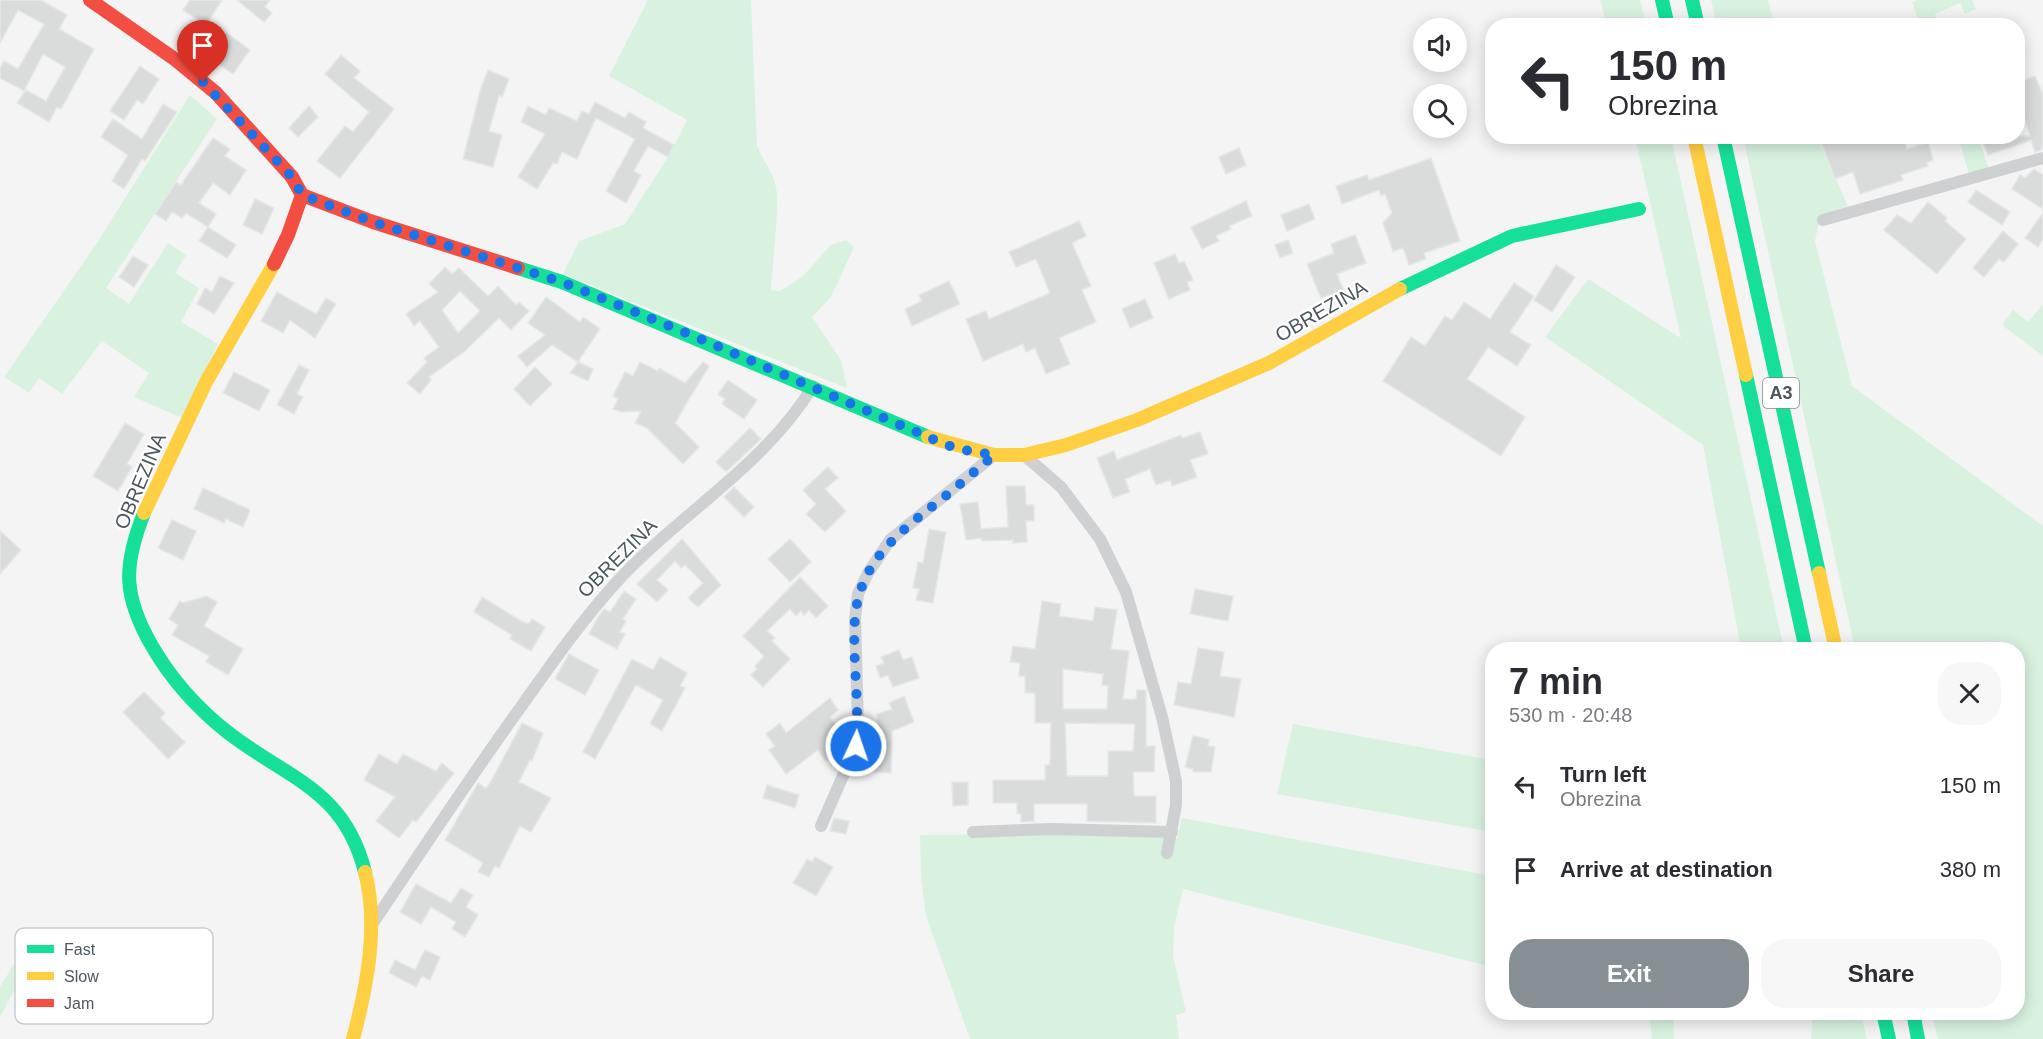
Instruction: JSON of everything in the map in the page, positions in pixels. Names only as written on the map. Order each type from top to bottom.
[{"type":"main road","points":[[90,0],[176,60],[216,93],[292,177],[302,195]]},
{"type":"main road","points":[[1662,0],[1666,18]]},
{"type":"main road","points":[[1692,0],[1696,18]]},
{"type":"main road","name":"A3","points":[[1696,144],[1804,642]]},
{"type":"main road","name":"A3","points":[[1725,144],[1834,642]]},
{"type":"main road","name":"OBREZINA","points":[[353,1039],[365,983],[370,927],[366,877],[356,841],[344,818],[328,800],[222,730],[199,710],[168,673],[140,626],[128,593],[131,554],[149,502],[222,352],[278,255],[292,225],[302,195],[373,222],[562,282],[813,386],[942,443],[958,449],[994,455],[1024,455],[1066,445],[1207,392],[1269,363],[1395,291],[1512,236],[1639,209]]},
{"type":"main road","points":[[1885,1020],[1889,1039]]},
{"type":"main road","points":[[1914,1020],[1918,1039]]},
{"type":"street","points":[[1823,220],[2043,158]]},
{"type":"street","name":"OBREZINA","points":[[370,927],[471,776],[583,620],[616,582],[745,468],[784,428],[813,386]]},
{"type":"street","points":[[821,826],[856,746],[858,726],[855,619],[858,594],[868,573],[890,540],[994,455]]},
{"type":"street","points":[[1024,455],[1061,487],[1100,539],[1126,592],[1162,717],[1174,773],[1176,805],[1167,853]]},
{"type":"street","points":[[973,832],[1061,829],[1172,832]]},
{"type":"green space","points":[[648,0],[751,0],[757,145],[772,176],[777,197],[771,290],[780,291],[802,277],[831,245],[846,240],[854,247],[831,297],[812,317],[841,360],[847,388],[563,274],[579,241],[625,224],[668,157],[687,120],[609,76]]},
{"type":"green space","points":[[1600,0],[1640,0],[1644,18],[1605,18]]},
{"type":"green space","points":[[1711,0],[1768,0],[1772,18],[1715,18]]},
{"type":"green space","points":[[1917,0],[1972,0],[1976,9],[1965,14],[1960,3],[1935,14],[1936,18],[1918,18],[1912,2]]},
{"type":"green space","points":[[190,95],[217,119],[106,288],[129,304],[168,243],[186,255],[175,273],[199,288],[181,322],[218,344],[182,418],[134,397],[149,373],[102,341],[62,394],[39,378],[29,393],[4,377],[95,246]]},
{"type":"green space","points":[[1637,144],[1673,144],[1782,642],[1740,642],[1703,445],[1545,337],[1588,279],[1681,338]]},
{"type":"green space","points":[[1745,144],[1820,144],[1848,206],[1820,217],[1815,241],[1852,386],[2043,526],[2043,1039],[1938,1039],[1934,1020],[2025,1020],[2025,642],[1853,642]]},
{"type":"green space","points":[[1960,144],[1980,144],[1989,169],[1969,174]]},
{"type":"green space","points":[[2043,304],[2043,356],[2002,325],[2013,310],[2028,322]]},
{"type":"green space","points":[[1293,724],[1485,759],[1485,831],[1277,794]]},
{"type":"green space","points":[[1182,818],[1485,875],[1485,965],[1183,889],[1174,927],[1173,956],[1186,1012],[1176,1015],[1179,1039],[970,1039],[926,916],[921,877],[920,835],[1088,833],[1177,839]]},
{"type":"green space","points":[[15,965],[15,989],[0,1017],[0,987]]},
{"type":"green space","points":[[1650,1020],[1673,1020],[1674,1039],[1652,1039]]},
{"type":"green space","points":[[1812,1020],[1863,1020],[1867,1039],[1811,1039]]},
{"type":"building","points":[[0,0],[41,0],[67,15],[59,29],[94,49],[61,109],[57,107],[49,122],[17,103],[26,90],[46,101],[65,67],[43,54],[24,91],[0,78],[0,68],[4,61],[18,69],[44,24],[18,10],[0,43]]},
{"type":"building","points":[[190,0],[222,0],[206,25],[183,10]]},
{"type":"building","points":[[237,0],[270,0],[265,7],[272,13],[264,22]]},
{"type":"building","points":[[224,31],[250,50],[233,74],[207,56]]},
{"type":"building","points":[[341,55],[360,71],[354,78],[394,109],[340,178],[317,161],[345,126],[353,132],[369,112],[325,74]]},
{"type":"building","points":[[140,66],[159,79],[143,104],[137,100],[124,120],[110,111]]},
{"type":"building","points":[[488,70],[509,79],[502,97],[499,95],[489,131],[502,135],[493,167],[463,159],[481,88]]},
{"type":"building","points":[[2035,76],[2043,94],[2043,143],[2041,150],[2035,152],[2031,140],[2025,142],[2025,136],[2030,136],[2025,121],[2025,80]]},
{"type":"building","points":[[595,102],[625,118],[629,112],[646,122],[643,128],[674,145],[668,157],[648,146],[634,171],[641,175],[626,203],[606,191],[635,139],[596,118],[577,159],[562,152],[557,164],[553,163],[537,189],[518,177],[545,134],[521,122],[528,106],[546,115],[549,108],[577,121],[582,111],[589,114]]},
{"type":"building","points":[[163,104],[177,112],[145,161],[142,159],[124,189],[112,181],[128,155],[101,137],[113,119],[142,139]]},
{"type":"building","points":[[309,106],[318,117],[298,137],[289,128]]},
{"type":"building","points":[[213,138],[230,149],[225,156],[246,170],[230,195],[213,183],[199,203],[216,214],[208,227],[186,213],[182,218],[172,212],[166,221],[155,214],[176,182],[181,185]]},
{"type":"building","points":[[1822,144],[1905,144],[1907,149],[1929,144],[1933,160],[1927,163],[1928,166],[1901,175],[1903,180],[1860,194],[1853,172],[1835,179]]},
{"type":"building","points":[[1984,144],[2020,144],[1988,155]]},
{"type":"building","points":[[1239,148],[1246,165],[1226,174],[1219,157]]},
{"type":"building","points":[[1431,158],[1460,241],[1424,253],[1426,259],[1409,265],[1403,248],[1393,251],[1383,223],[1392,213],[1385,194],[1381,196],[1379,190],[1342,204],[1336,186],[1367,175],[1369,180]]},
{"type":"building","points":[[2034,169],[2043,175],[2043,209],[2012,189],[2020,175],[2025,178]]},
{"type":"building","points":[[1976,190],[2010,212],[2002,225],[1968,202]]},
{"type":"building","points":[[255,199],[274,208],[262,234],[243,225]]},
{"type":"building","points":[[1246,201],[1252,216],[1229,226],[1231,229],[1216,236],[1219,241],[1202,249],[1191,227]]},
{"type":"building","points":[[1928,202],[1966,239],[1937,274],[1884,230],[1897,215],[1911,223]]},
{"type":"building","points":[[1309,204],[1315,219],[1287,231],[1281,215]]},
{"type":"building","points":[[2043,213],[2043,239],[2038,247],[2025,238]]},
{"type":"building","points":[[1079,221],[1086,236],[1072,243],[1091,286],[1082,290],[1096,322],[1059,338],[1070,364],[1046,374],[1035,348],[1026,352],[1023,344],[983,361],[966,319],[986,311],[989,319],[1050,293],[1036,259],[1016,267],[1009,252]]},
{"type":"building","points":[[208,227],[236,245],[227,258],[199,241]]},
{"type":"building","points":[[2003,231],[2018,244],[2004,262],[1999,259],[1984,277],[1973,268]]},
{"type":"building","points":[[1355,235],[1366,263],[1337,274],[1345,294],[1330,299],[1329,295],[1321,298],[1307,264],[1334,253],[1331,244]]},
{"type":"building","points":[[1288,240],[1293,253],[1280,258],[1275,245]]},
{"type":"building","points":[[1175,254],[1179,263],[1184,261],[1193,280],[1187,282],[1190,290],[1169,299],[1154,263]]},
{"type":"building","points":[[133,256],[148,265],[134,287],[119,277]]},
{"type":"building","points":[[1556,265],[1575,277],[1552,312],[1534,300]]},
{"type":"building","points":[[445,267],[452,274],[459,268],[488,296],[498,286],[516,305],[519,302],[529,311],[511,330],[499,318],[465,351],[429,377],[431,380],[420,394],[407,383],[427,362],[424,358],[439,347],[420,321],[414,326],[406,314],[438,292],[429,284]],"holes":[[[460,291],[480,311],[458,333],[442,310]]]},
{"type":"building","points":[[220,276],[234,283],[214,314],[197,304],[205,288],[212,292]]},
{"type":"building","points":[[949,281],[960,304],[912,326],[905,309],[922,301],[919,295]]},
{"type":"building","points":[[1514,283],[1534,296],[1510,332],[1531,345],[1517,366],[1488,347],[1467,379],[1525,417],[1501,456],[1383,381],[1411,337],[1425,346],[1445,316],[1452,320],[1464,302],[1490,319]]},
{"type":"building","points":[[277,292],[316,314],[326,298],[336,304],[315,338],[290,320],[283,333],[261,321]]},
{"type":"building","points":[[546,297],[580,322],[583,317],[600,329],[578,362],[552,345],[527,367],[518,356],[545,335],[528,323]]},
{"type":"building","points":[[1145,299],[1153,318],[1130,328],[1122,309]]},
{"type":"building","points":[[578,362],[593,369],[588,381],[570,373]]},
{"type":"building","points":[[640,362],[658,371],[659,368],[685,383],[703,362],[709,366],[675,423],[699,447],[683,464],[647,428],[635,423],[641,411],[621,412],[613,409],[618,399],[613,396],[625,372],[633,376]]},
{"type":"building","points":[[299,365],[309,370],[297,394],[303,397],[294,414],[277,405]]},
{"type":"building","points":[[535,367],[552,384],[530,406],[514,389]]},
{"type":"building","points":[[234,372],[270,390],[259,411],[223,393]]},
{"type":"building","points":[[728,380],[757,400],[744,419],[722,404],[725,399],[718,394]]},
{"type":"building","points":[[125,423],[144,434],[127,464],[132,467],[118,491],[93,476]]},
{"type":"building","points":[[750,428],[761,439],[726,472],[716,462]]},
{"type":"building","points":[[1200,432],[1208,454],[1190,460],[1197,477],[1172,486],[1170,480],[1156,485],[1150,469],[1125,479],[1130,492],[1113,498],[1097,458],[1114,451],[1117,460],[1181,435],[1182,438]]},
{"type":"building","points":[[828,467],[838,478],[825,489],[846,511],[825,532],[806,514],[816,504],[803,490]]},
{"type":"building","points":[[1006,486],[1025,486],[1026,505],[1034,505],[1034,521],[1026,521],[1027,542],[982,541],[981,538],[966,540],[960,504],[978,502],[981,529],[1008,527]]},
{"type":"building","points":[[734,487],[754,507],[744,517],[724,497]]},
{"type":"building","points":[[203,488],[250,510],[243,527],[226,519],[224,523],[194,509]]},
{"type":"building","points":[[172,520],[196,531],[183,560],[158,548]]},
{"type":"building","points":[[929,529],[946,532],[933,603],[916,600],[919,589],[913,588],[918,562],[923,563]]},
{"type":"building","points":[[0,531],[21,550],[0,574]]},
{"type":"building","points":[[682,539],[721,585],[698,607],[688,598],[703,583],[685,565],[681,568],[675,561],[657,580],[668,590],[657,602],[637,584]]},
{"type":"building","points":[[790,539],[811,562],[790,582],[768,559]]},
{"type":"building","points":[[800,577],[828,606],[816,618],[809,610],[804,615],[801,611],[796,616],[790,609],[767,631],[775,638],[772,641],[790,659],[763,687],[751,675],[764,656],[743,636]]},
{"type":"building","points":[[1195,589],[1233,596],[1228,621],[1190,614]]},
{"type":"building","points":[[624,591],[636,599],[623,619],[626,621],[620,632],[625,634],[617,649],[589,634],[604,609],[610,612]]},
{"type":"building","points":[[206,596],[217,602],[204,626],[243,649],[228,675],[206,662],[209,656],[172,635],[178,625],[169,619],[180,601],[183,603]]},
{"type":"building","points":[[482,597],[521,621],[528,624],[532,619],[545,627],[531,651],[510,639],[512,635],[474,612]]},
{"type":"building","points":[[1042,601],[1061,604],[1059,616],[1093,621],[1095,607],[1117,610],[1111,649],[1129,651],[1123,699],[1136,699],[1137,690],[1146,690],[1146,746],[1155,746],[1154,772],[1133,772],[1134,796],[1156,796],[1156,823],[1087,821],[1087,804],[1034,804],[1034,821],[1021,822],[1021,814],[1017,814],[1017,803],[993,803],[993,780],[1045,780],[1045,765],[1050,765],[1051,723],[1035,723],[1035,693],[1025,693],[1025,676],[1019,676],[1020,663],[1010,662],[1013,646],[1035,649]],"holes":[[[1063,669],[1103,674],[1102,685],[1108,686],[1107,709],[1063,709]],[[1065,723],[1135,724],[1133,751],[1108,751],[1108,776],[1067,776]]]},
{"type":"building","points":[[1198,648],[1224,652],[1220,676],[1241,679],[1234,717],[1174,705],[1178,682],[1191,684]]},
{"type":"building","points":[[899,650],[903,660],[912,657],[919,678],[893,687],[888,675],[880,678],[876,666],[884,663],[881,657]]},
{"type":"building","points":[[569,654],[599,670],[585,695],[555,679]]},
{"type":"building","points":[[660,657],[687,673],[680,686],[685,688],[662,731],[650,724],[663,700],[636,685],[595,759],[583,752],[632,659],[653,670]]},
{"type":"building","points":[[144,692],[165,713],[160,718],[185,742],[168,759],[123,712]]},
{"type":"building","points":[[904,696],[914,722],[892,731],[891,773],[875,772],[876,746],[884,746],[877,728],[877,714],[892,709],[889,703]]},
{"type":"building","points":[[830,698],[838,710],[830,717],[848,742],[847,746],[826,762],[818,750],[786,774],[769,750],[775,746],[766,734],[780,723],[786,733]]},
{"type":"building","points":[[522,723],[543,733],[532,761],[530,760],[519,782],[551,798],[531,832],[520,826],[499,868],[495,866],[489,877],[478,872],[483,863],[445,840],[478,783],[486,788],[490,783]]},
{"type":"building","points":[[1193,736],[1209,739],[1208,746],[1215,747],[1211,772],[1193,772],[1193,769],[1185,767]]},
{"type":"building","points":[[379,754],[397,764],[403,754],[436,771],[442,763],[454,773],[416,822],[413,820],[399,838],[376,821],[395,797],[364,780]]},
{"type":"building","points":[[952,782],[968,782],[968,805],[953,806]]},
{"type":"building","points":[[767,785],[799,795],[795,808],[763,798]]},
{"type":"building","points":[[834,818],[849,821],[846,834],[830,831]]},
{"type":"building","points":[[815,857],[833,867],[816,896],[793,883],[807,859],[812,862]]},
{"type":"building","points":[[416,884],[451,903],[461,888],[473,895],[466,907],[478,915],[465,937],[452,929],[456,922],[431,907],[421,924],[400,912]]},
{"type":"building","points":[[425,950],[440,957],[430,980],[422,976],[416,987],[389,973],[395,960],[415,970]]},
{"type":"traffic: fast","points":[[1662,0],[1666,18]]},
{"type":"traffic: fast","points":[[1692,0],[1696,18]]},
{"type":"traffic: fast","points":[[1725,144],[1819,573]]},
{"type":"traffic: fast","points":[[1400,289],[1512,236],[1639,209]]},
{"type":"traffic: fast","points":[[518,268],[562,282],[928,437]]},
{"type":"traffic: fast","points":[[1746,375],[1804,642]]},
{"type":"traffic: fast","points":[[144,513],[132,549],[129,581],[131,596],[142,628],[159,658],[185,692],[215,722],[328,803],[343,821],[356,844],[365,872]]},
{"type":"traffic: fast","points":[[1885,1020],[1889,1039]]},
{"type":"traffic: fast","points":[[1914,1020],[1918,1039]]},
{"type":"traffic: slow","points":[[1696,144],[1746,375]]},
{"type":"traffic: slow","points":[[144,513],[206,382],[274,264]]},
{"type":"traffic: slow","points":[[928,437],[994,455],[1024,455],[1066,445],[1137,420],[1269,363],[1400,289]]},
{"type":"traffic: slow","points":[[1819,573],[1834,642]]},
{"type":"traffic: slow","points":[[353,1039],[370,956],[371,913],[365,872]]},
{"type":"traffic: jam","points":[[90,0],[176,60],[216,93],[292,177],[302,195],[288,235],[274,264]]},
{"type":"traffic: jam","points":[[302,195],[373,222],[518,268]]},
{"type":"route","points":[[203,82],[216,93],[292,177],[302,195],[373,222],[562,282],[942,443],[958,449],[994,455],[890,540],[879,554],[858,594],[855,619],[858,726],[856,746]]}]
